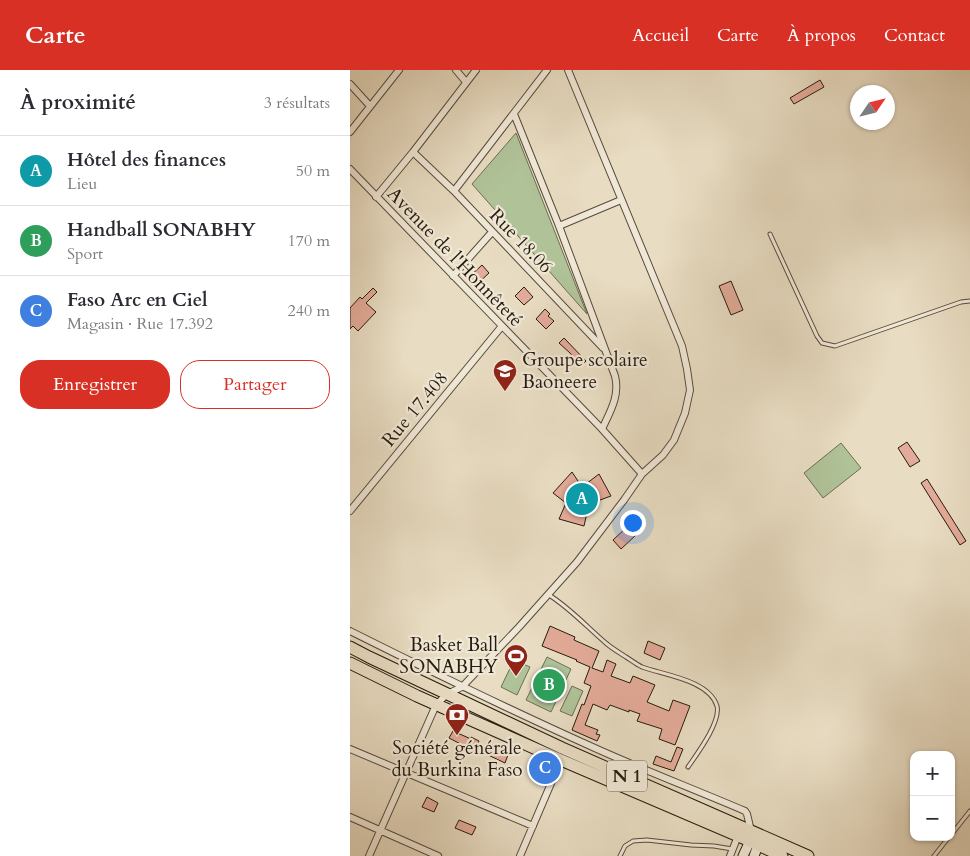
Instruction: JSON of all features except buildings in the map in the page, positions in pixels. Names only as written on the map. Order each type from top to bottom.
[{"type":"highway","name":"N 1","points":[[350,647],[369,658],[553,744],[782,856]]},
{"type":"highway","name":"N 1","points":[[350,663],[436,705],[738,836],[808,856]]},
{"type":"main road","points":[[744,856],[755,842]]},
{"type":"street","points":[[350,132],[399,70]]},
{"type":"street","points":[[456,70],[466,82]]},
{"type":"street","points":[[376,197],[476,70]]},
{"type":"street","points":[[454,191],[547,70]]},
{"type":"street","points":[[370,856],[436,705],[447,694],[462,687],[520,627],[577,562],[642,474],[663,455],[674,440],[685,413],[690,390],[682,346],[568,70]]},
{"type":"street","points":[[350,84],[370,106]]},
{"type":"street","points":[[514,114],[559,226],[617,385],[617,394],[613,406],[602,429]]},
{"type":"street","name":"Rue 18.06","points":[[413,152],[454,191],[606,351]]},
{"type":"street","name":"Avenue de l'Honnêteté","points":[[350,169],[602,429],[642,474]]},
{"type":"street","points":[[559,226],[622,200]]},
{"type":"street","points":[[453,276],[492,232]]},
{"type":"street","name":"Rue 17.408","points":[[350,511],[502,326]]},
{"type":"street","points":[[350,631],[462,687],[598,750],[745,811],[755,842]]},
{"type":"street","points":[[350,749],[533,826]]},
{"type":"street","points":[[520,856],[561,760]]},
{"type":"street","points":[[350,817],[438,856]]},
{"type":"street","points":[[731,853],[738,836]]},
{"type":"lane","points":[[770,234],[816,336],[822,344],[835,346],[961,302],[970,301]]},
{"type":"lane","points":[[548,594],[609,646],[640,666],[681,679],[707,691],[718,708],[715,723],[688,767]]},
{"type":"lane","points":[[955,830],[970,811]]},
{"type":"lane","points":[[620,856],[625,846],[633,841],[648,840],[714,846],[731,853]]},
{"type":"lane","points":[[934,856],[946,841]]},
{"type":"green space","points":[[516,133],[587,314],[472,184]]},
{"type":"green space","points":[[841,443],[861,468],[823,498],[804,473]]},
{"type":"green space","points":[[547,657],[571,669],[551,712],[526,700]]},
{"type":"green space","name":"Basket Ball SONABHY","points":[[514,660],[530,667],[517,695],[501,687]]},
{"type":"green space","points":[[572,686],[583,691],[572,716],[560,711]]},
{"type":"place","name":"Groupe scolaire Baoneere","points":[[505,392]]},
{"type":"place","name":"Hôtel des finances","points":[[582,499]]},
{"type":"place","name":"Basket Ball SONABHY","points":[[516,677]]},
{"type":"place","name":"Handball SONABHY","points":[[549,685]]},
{"type":"place","name":"Société générale du Burkina Faso","points":[[457,736]]},
{"type":"place","name":"Faso Arc en Ciel","points":[[545,768]]}]
